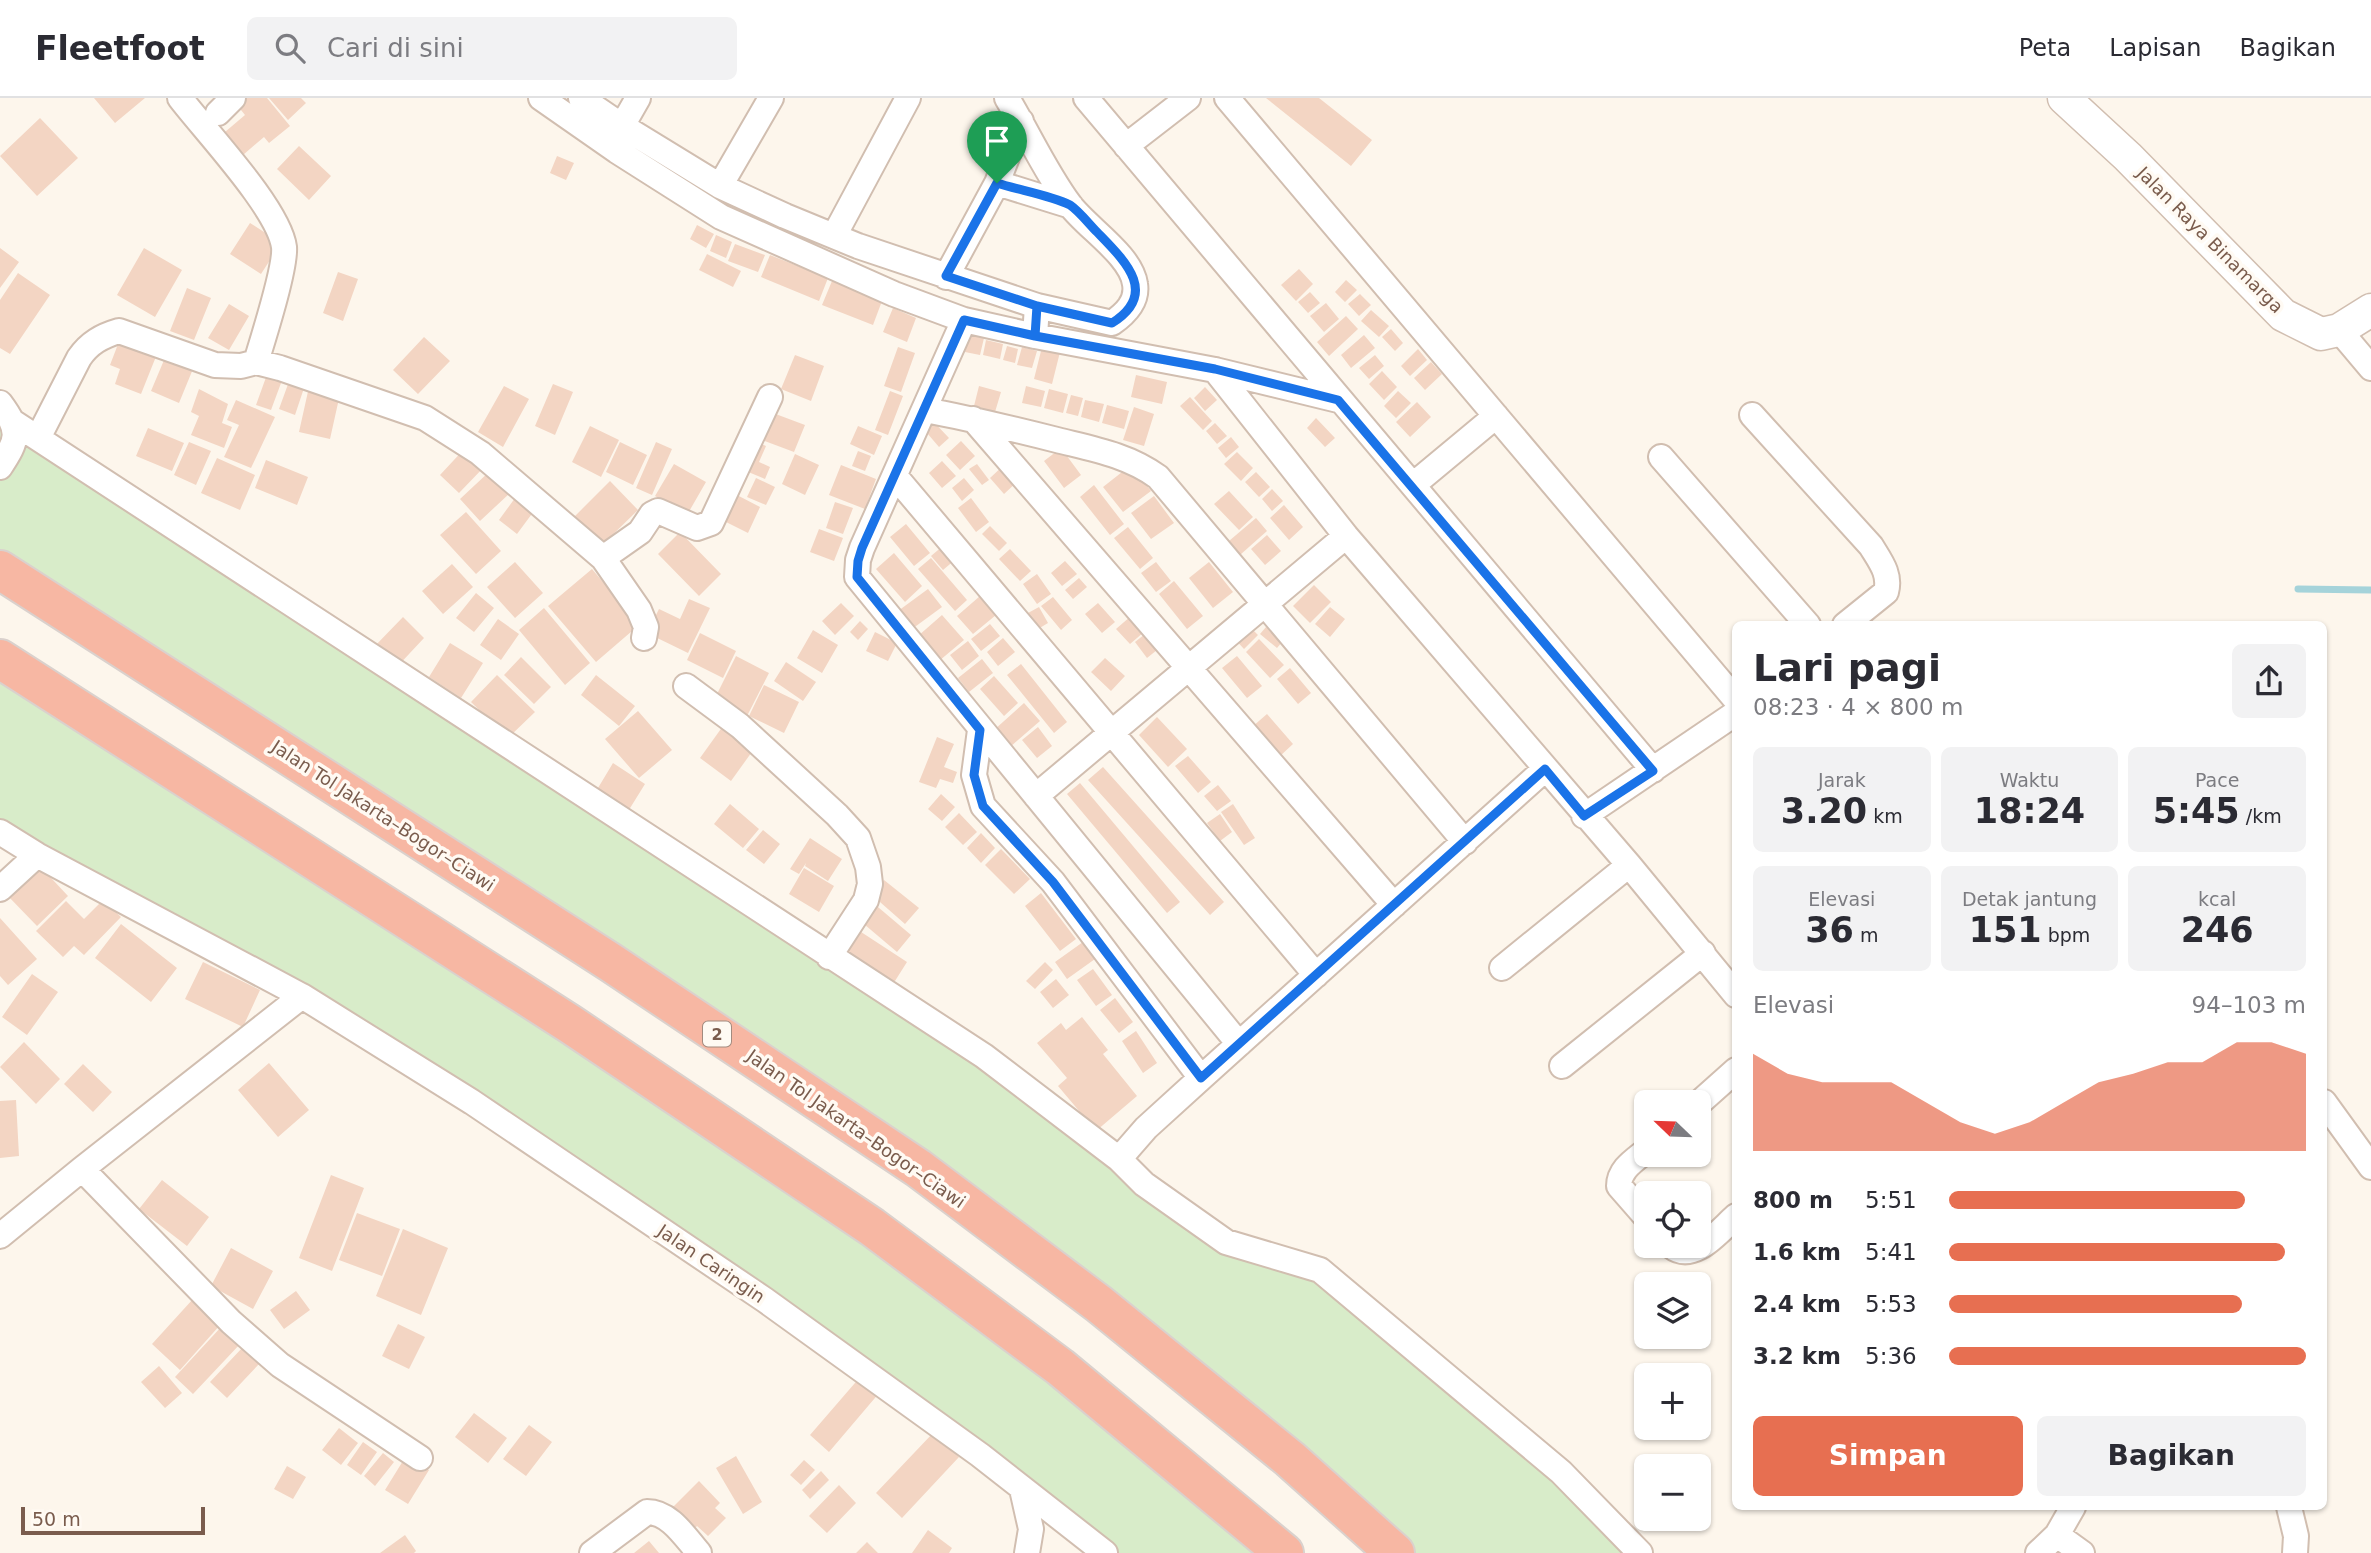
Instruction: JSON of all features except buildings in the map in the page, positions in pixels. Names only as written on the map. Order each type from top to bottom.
[{"type":"highway","name":"Jalan Tol Jakarta–Bogor–Ciawi","points":[[0,570],[610,962],[918,1168],[1118,1320],[1290,1459],[1395,1553]]},
{"type":"highway","points":[[0,659],[570,1024],[872,1227],[1060,1367],[1255,1526],[1284,1553]]},
{"type":"street","points":[[180,98],[244,177],[278,225],[285,249],[256,362]]},
{"type":"street","points":[[541,98],[617,151],[721,216],[894,294],[964,320],[1215,369],[1338,400]]},
{"type":"street","points":[[581,98],[622,127],[720,186],[834,236],[1037,306],[1112,323],[1126,314],[1134,299],[1136,284],[1128,266],[1071,206],[1007,98]]},
{"type":"street","points":[[622,127],[638,98]]},
{"type":"street","points":[[720,186],[771,98]]},
{"type":"street","points":[[834,236],[908,98]]},
{"type":"street","points":[[1086,98],[1653,771]]},
{"type":"street","points":[[1126,146],[1188,98]]},
{"type":"street","points":[[1227,98],[1732,695]]},
{"type":"street","name":"Jalan Raya Binamarga","points":[[2064,98],[2128,157],[2284,315],[2306,329],[2321,334],[2339,330]]},
{"type":"street","points":[[946,276],[997,183],[1021,121]]},
{"type":"street","points":[[997,183],[1071,206]]},
{"type":"street","points":[[1035,336],[1037,306]]},
{"type":"street","points":[[2371,310],[2339,330],[2371,368]]},
{"type":"street","points":[[964,320],[862,548],[857,577],[1239,1044]]},
{"type":"street","points":[[38,438],[79,358],[85,349],[107,334],[119,331],[215,365],[241,366],[256,362],[425,418],[480,453],[603,558],[639,610],[646,627],[644,638]]},
{"type":"street","points":[[1215,369],[1346,536],[1584,816],[1629,865],[1732,990]]},
{"type":"street","points":[[603,558],[640,532],[652,514],[658,511],[697,528],[711,523],[770,397]]},
{"type":"street","points":[[925,410],[973,419],[1138,462],[1158,477],[1465,842]]},
{"type":"street","points":[[6,413],[38,438],[984,1056],[1119,1159],[1144,1184],[1226,1242],[1320,1270],[1561,1472],[1640,1553]]},
{"type":"street","points":[[0,467],[15,441],[6,413]]},
{"type":"street","points":[[1752,415],[1871,547],[1884,567],[1888,584],[1886,592],[1850,621]]},
{"type":"street","points":[[1413,485],[1496,416]]},
{"type":"street","points":[[973,419],[1394,905]]},
{"type":"street","points":[[1661,457],[1804,621]]},
{"type":"street","points":[[895,477],[1316,975]]},
{"type":"street","points":[[1036,796],[1346,536]]},
{"type":"street","points":[[686,686],[740,726],[858,838],[868,867],[870,884],[866,900],[829,957]]},
{"type":"street","points":[[1584,816],[1732,716]]},
{"type":"street","points":[[980,730],[974,775],[983,806],[1053,882],[1201,1078]]},
{"type":"street","points":[[1119,1159],[1146,1128],[1545,769]]},
{"type":"street","name":"Jalan Caringin","points":[[0,832],[37,855],[302,996],[472,1102],[765,1300],[980,1455],[1105,1553]]},
{"type":"street","points":[[0,889],[37,855]]},
{"type":"street","points":[[1502,968],[1629,865]]},
{"type":"street","points":[[1562,1066],[1703,953]]},
{"type":"street","points":[[0,1236],[302,996]]},
{"type":"street","points":[[1712,1091],[1732,1074]]},
{"type":"street","points":[[2327,1106],[2371,1167]]},
{"type":"street","points":[[1634,1163],[1619,1178],[1619,1186],[1634,1203]]},
{"type":"street","points":[[82,1169],[231,1322],[280,1365],[420,1458]]},
{"type":"street","points":[[1711,1238],[1732,1219]]},
{"type":"street","points":[[1022,1489],[1031,1529],[1027,1553]]},
{"type":"street","points":[[2038,1553],[2057,1535],[2071,1510]]},
{"type":"street","points":[[2290,1510],[2296,1536],[2295,1553]]},
{"type":"street","points":[[592,1553],[648,1512],[658,1512],[668,1519],[699,1553]]},
{"type":"street","points":[[2057,1535],[2082,1553]]},
{"type":"green space","points":[[0,405],[829,957],[1226,1242],[1320,1270],[1640,1553],[1395,1553],[1107,1311],[0,570]]},
{"type":"green space","points":[[0,659],[686,1102],[1284,1553],[1105,1553],[440,1082],[0,828]]},
{"type":"waterway","points":[[2298,589],[2371,590]]},
{"type":"route","points":[[997,183],[946,276],[1037,306],[1035,336],[964,320],[862,548],[857,577],[980,730],[974,775],[983,806],[1053,882],[1201,1078],[1545,769],[1584,816],[1653,771],[1413,485],[1338,400],[1215,369],[1035,336],[1037,306],[1112,323],[1126,314],[1134,299],[1136,284],[1128,266],[1071,206],[997,183]]}]
